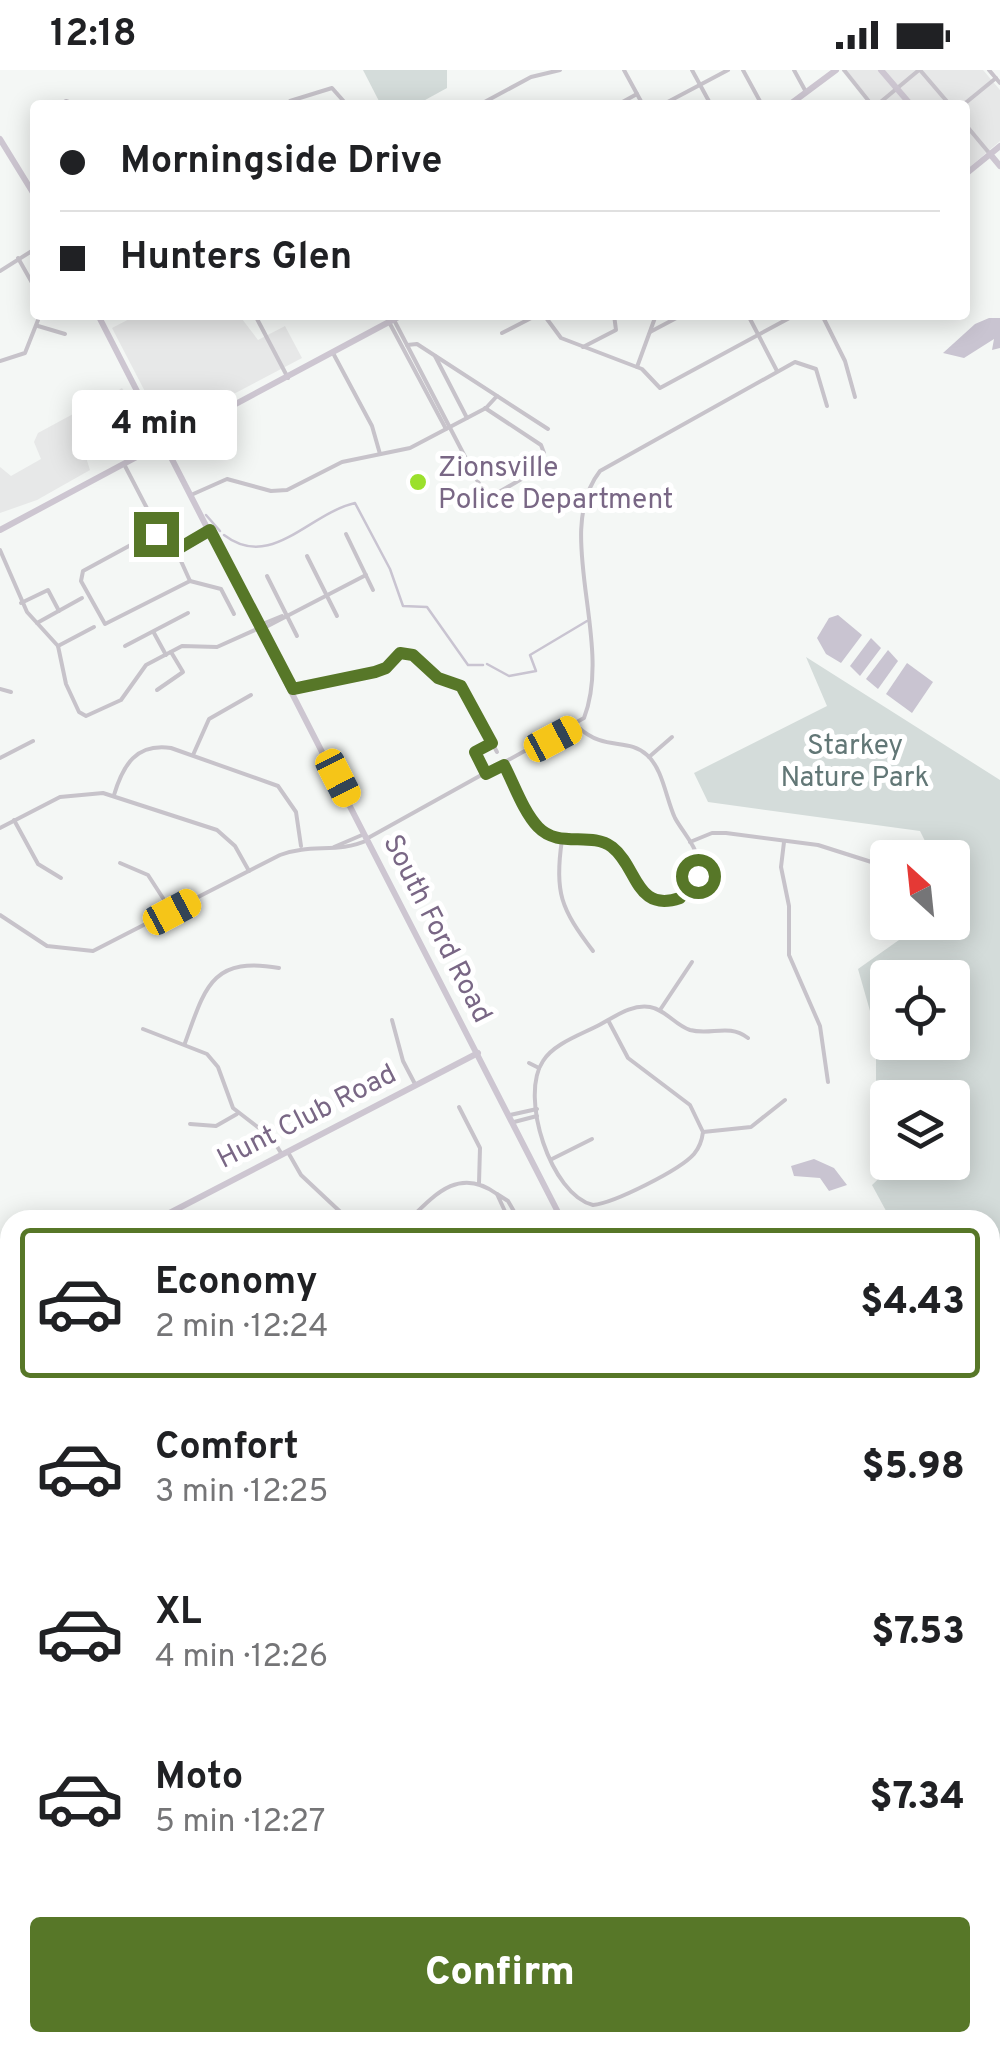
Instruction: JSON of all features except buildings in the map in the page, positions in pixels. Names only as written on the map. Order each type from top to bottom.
[{"type":"main road","points":[[803,99],[836,70]]},
{"type":"main road","points":[[882,70],[907,100]]},
{"type":"main road","points":[[0,138],[30,188]]},
{"type":"main road","points":[[970,170],[1000,146]]},
{"type":"main road","points":[[990,154],[1000,166]]},
{"type":"main road","name":"South Ford Road","points":[[101,320],[557,1210]]},
{"type":"main road","points":[[0,530],[391,321]]},
{"type":"main road","name":"Hunt Club Road","points":[[175,1210],[478,1053]]},
{"type":"street","points":[[488,100],[531,77],[560,70]]},
{"type":"street","points":[[624,70],[640,100]]},
{"type":"street","points":[[692,70],[708,100]]},
{"type":"street","points":[[672,100],[728,70]]},
{"type":"street","points":[[743,70],[759,100]]},
{"type":"street","points":[[794,70],[803,99]]},
{"type":"street","points":[[844,70],[870,100]]},
{"type":"street","points":[[881,100],[920,70],[946,100]]},
{"type":"street","points":[[970,100],[998,81],[989,70]]},
{"type":"street","points":[[296,100],[332,88],[343,100]]},
{"type":"street","points":[[626,100],[637,94]]},
{"type":"street","points":[[970,130],[990,154]]},
{"type":"street","points":[[0,271],[30,252]]},
{"type":"street","points":[[18,258],[30,279]]},
{"type":"street","points":[[0,361],[25,353],[39,320]]},
{"type":"street","points":[[258,320],[288,378]]},
{"type":"street","points":[[502,333],[527,320]]},
{"type":"street","points":[[547,320],[556,334],[637,368],[656,387],[663,388],[787,320]]},
{"type":"street","points":[[583,347],[618,328],[616,320]]},
{"type":"street","points":[[637,368],[654,320]]},
{"type":"street","points":[[650,332],[673,320]]},
{"type":"street","points":[[751,320],[777,371]]},
{"type":"street","points":[[824,320],[845,361],[855,397]]},
{"type":"street","points":[[391,321],[448,428]]},
{"type":"street","points":[[391,321],[487,500],[537,470],[544,452],[485,408]]},
{"type":"street","points":[[38,326],[65,334]]},
{"type":"street","points":[[407,345],[416,344],[548,430]]},
{"type":"street","points":[[333,353],[372,426],[380,454]]},
{"type":"street","points":[[435,356],[467,418]]},
{"type":"street","points":[[0,915],[47,946],[83,953],[110,945],[301,848],[329,848],[367,837],[577,726],[588,706],[595,663],[581,526],[594,480],[613,462],[798,362],[810,364],[820,375],[827,406]]},
{"type":"street","points":[[191,495],[227,479],[280,491],[336,464],[410,448],[485,408],[497,396]]},
{"type":"street","points":[[125,466],[151,516]]},
{"type":"street","points":[[176,551],[211,532]]},
{"type":"street","points":[[190,581],[176,551],[152,534],[83,571],[81,581],[107,624],[190,581],[221,589],[234,614]]},
{"type":"street","points":[[346,534],[373,590]]},
{"type":"street","points":[[0,550],[21,603],[58,646],[66,684],[86,716],[127,696],[140,671],[169,653],[190,644],[218,647],[366,576]]},
{"type":"street","points":[[306,556],[337,616]]},
{"type":"street","points":[[267,576],[297,636]]},
{"type":"street","points":[[21,603],[48,590],[58,611]]},
{"type":"street","points":[[37,623],[82,598]]},
{"type":"street","points":[[124,646],[188,614]]},
{"type":"street","points":[[58,646],[94,628]]},
{"type":"street","points":[[153,631],[183,672],[157,690]]},
{"type":"street","points":[[293,689],[375,672],[405,652],[438,678],[461,686],[497,752]]},
{"type":"street","points":[[0,689],[11,692]]},
{"type":"street","points":[[192,755],[205,722],[251,696]]},
{"type":"street","points":[[504,765],[534,822],[562,840],[594,840],[611,846],[639,890],[663,901],[680,898],[695,882],[698,862],[649,757],[633,747],[595,742],[577,726]]},
{"type":"street","points":[[649,757],[672,737]]},
{"type":"street","points":[[0,758],[32,740]]},
{"type":"street","points":[[486,774],[475,752],[492,743]]},
{"type":"street","points":[[114,795],[124,767],[143,750],[164,747],[278,786],[296,812],[301,848]]},
{"type":"street","points":[[0,828],[78,792],[114,795],[217,830],[235,846],[250,871]]},
{"type":"street","points":[[14,820],[38,864],[61,878]]},
{"type":"street","points":[[690,842],[719,832],[818,845],[870,862]]},
{"type":"street","points":[[562,840],[557,876],[560,900],[592,951]]},
{"type":"street","points":[[784,842],[781,868],[789,906],[790,961],[817,1019],[828,1082]]},
{"type":"street","points":[[120,862],[148,875],[172,912]]},
{"type":"street","points":[[660,1010],[692,962]]},
{"type":"street","points":[[186,1043],[202,996],[218,976],[245,964],[279,968]]},
{"type":"street","points":[[608,1020],[628,1058],[690,1105],[703,1132],[699,1146],[687,1160],[598,1205],[572,1196],[539,1135],[539,1068],[553,1050],[608,1020],[637,1007],[660,1010],[687,1029],[733,1029],[748,1038]]},
{"type":"street","points":[[392,1020],[403,1060],[416,1084]]},
{"type":"street","points":[[143,1029],[186,1043],[216,1063],[237,1114],[272,1138],[301,1175],[338,1210]]},
{"type":"street","points":[[529,1062],[539,1068]]},
{"type":"street","points":[[703,1132],[751,1127],[785,1100]]},
{"type":"street","points":[[459,1106],[480,1148],[479,1183]]},
{"type":"street","points":[[512,1118],[537,1113]]},
{"type":"street","points":[[190,1124],[216,1126],[237,1114]]},
{"type":"street","points":[[552,1159],[592,1139]]},
{"type":"street","points":[[420,1210],[446,1186],[479,1183],[508,1201],[513,1210]]},
{"type":"street","points":[[497,1194],[505,1210]]},
{"type":"shaded area","points":[[846,70],[983,70],[1000,90],[1000,141],[970,167],[970,100],[871,100]]},
{"type":"shaded area","points":[[1000,318],[1000,348],[992,350],[994,339],[964,358],[943,353],[975,324]]},
{"type":"shaded area","points":[[127,320],[243,320],[258,340],[285,326],[302,358],[165,430],[112,328]]},
{"type":"shaded area","points":[[122,388],[148,435],[146,442],[119,457],[97,405]]},
{"type":"shaded area","points":[[93,407],[102,425],[82,445],[90,470],[37,500],[0,513],[0,467],[11,476],[41,459],[34,442],[38,433]]},
{"type":"shaded area","points":[[838,615],[862,635],[841,663],[826,654],[817,638],[829,618]]},
{"type":"shaded area","points":[[871,638],[881,648],[860,676],[850,666]]},
{"type":"shaded area","points":[[888,650],[898,661],[878,689],[866,679]]},
{"type":"shaded area","points":[[907,663],[933,682],[912,713],[886,694]]},
{"type":"shaded area","points":[[814,1159],[834,1168],[847,1185],[829,1191],[820,1178],[794,1176],[791,1166]]},
{"type":"green space","points":[[363,70],[447,70],[447,88],[425,100],[378,100]]},
{"type":"green space","name":"Starkey Nature Park","points":[[806,657],[1000,780],[1000,1210],[886,1210],[872,1185],[877,1180],[970,1180],[970,1080],[876,1080],[876,1060],[970,1060],[970,960],[871,960],[899,940],[970,940],[970,840],[924,840],[920,831],[708,802],[694,773],[827,706]]},
{"type":"green space","name":"Starkey Nature Park","points":[[870,961],[870,1011],[858,969]]},
{"type":"waterway","points":[[224,535],[241,544],[274,544],[355,503],[390,569],[403,606],[427,607],[468,665],[483,665]]},
{"type":"waterway","points":[[206,515],[220,531]]},
{"type":"waterway","points":[[487,664],[509,676],[536,671],[530,655],[587,621]]},
{"type":"place","name":"Zionsville Police Department","points":[[418,482]]},
{"type":"route","points":[[156,534],[176,550],[210,530],[293,689],[310,682],[375,672],[386,668],[400,653],[413,655],[438,678],[461,686],[466,692],[492,743],[475,752],[486,774],[504,765],[542,831],[562,840],[594,840],[611,846],[634,884],[655,900],[680,898],[698,876]]}]
